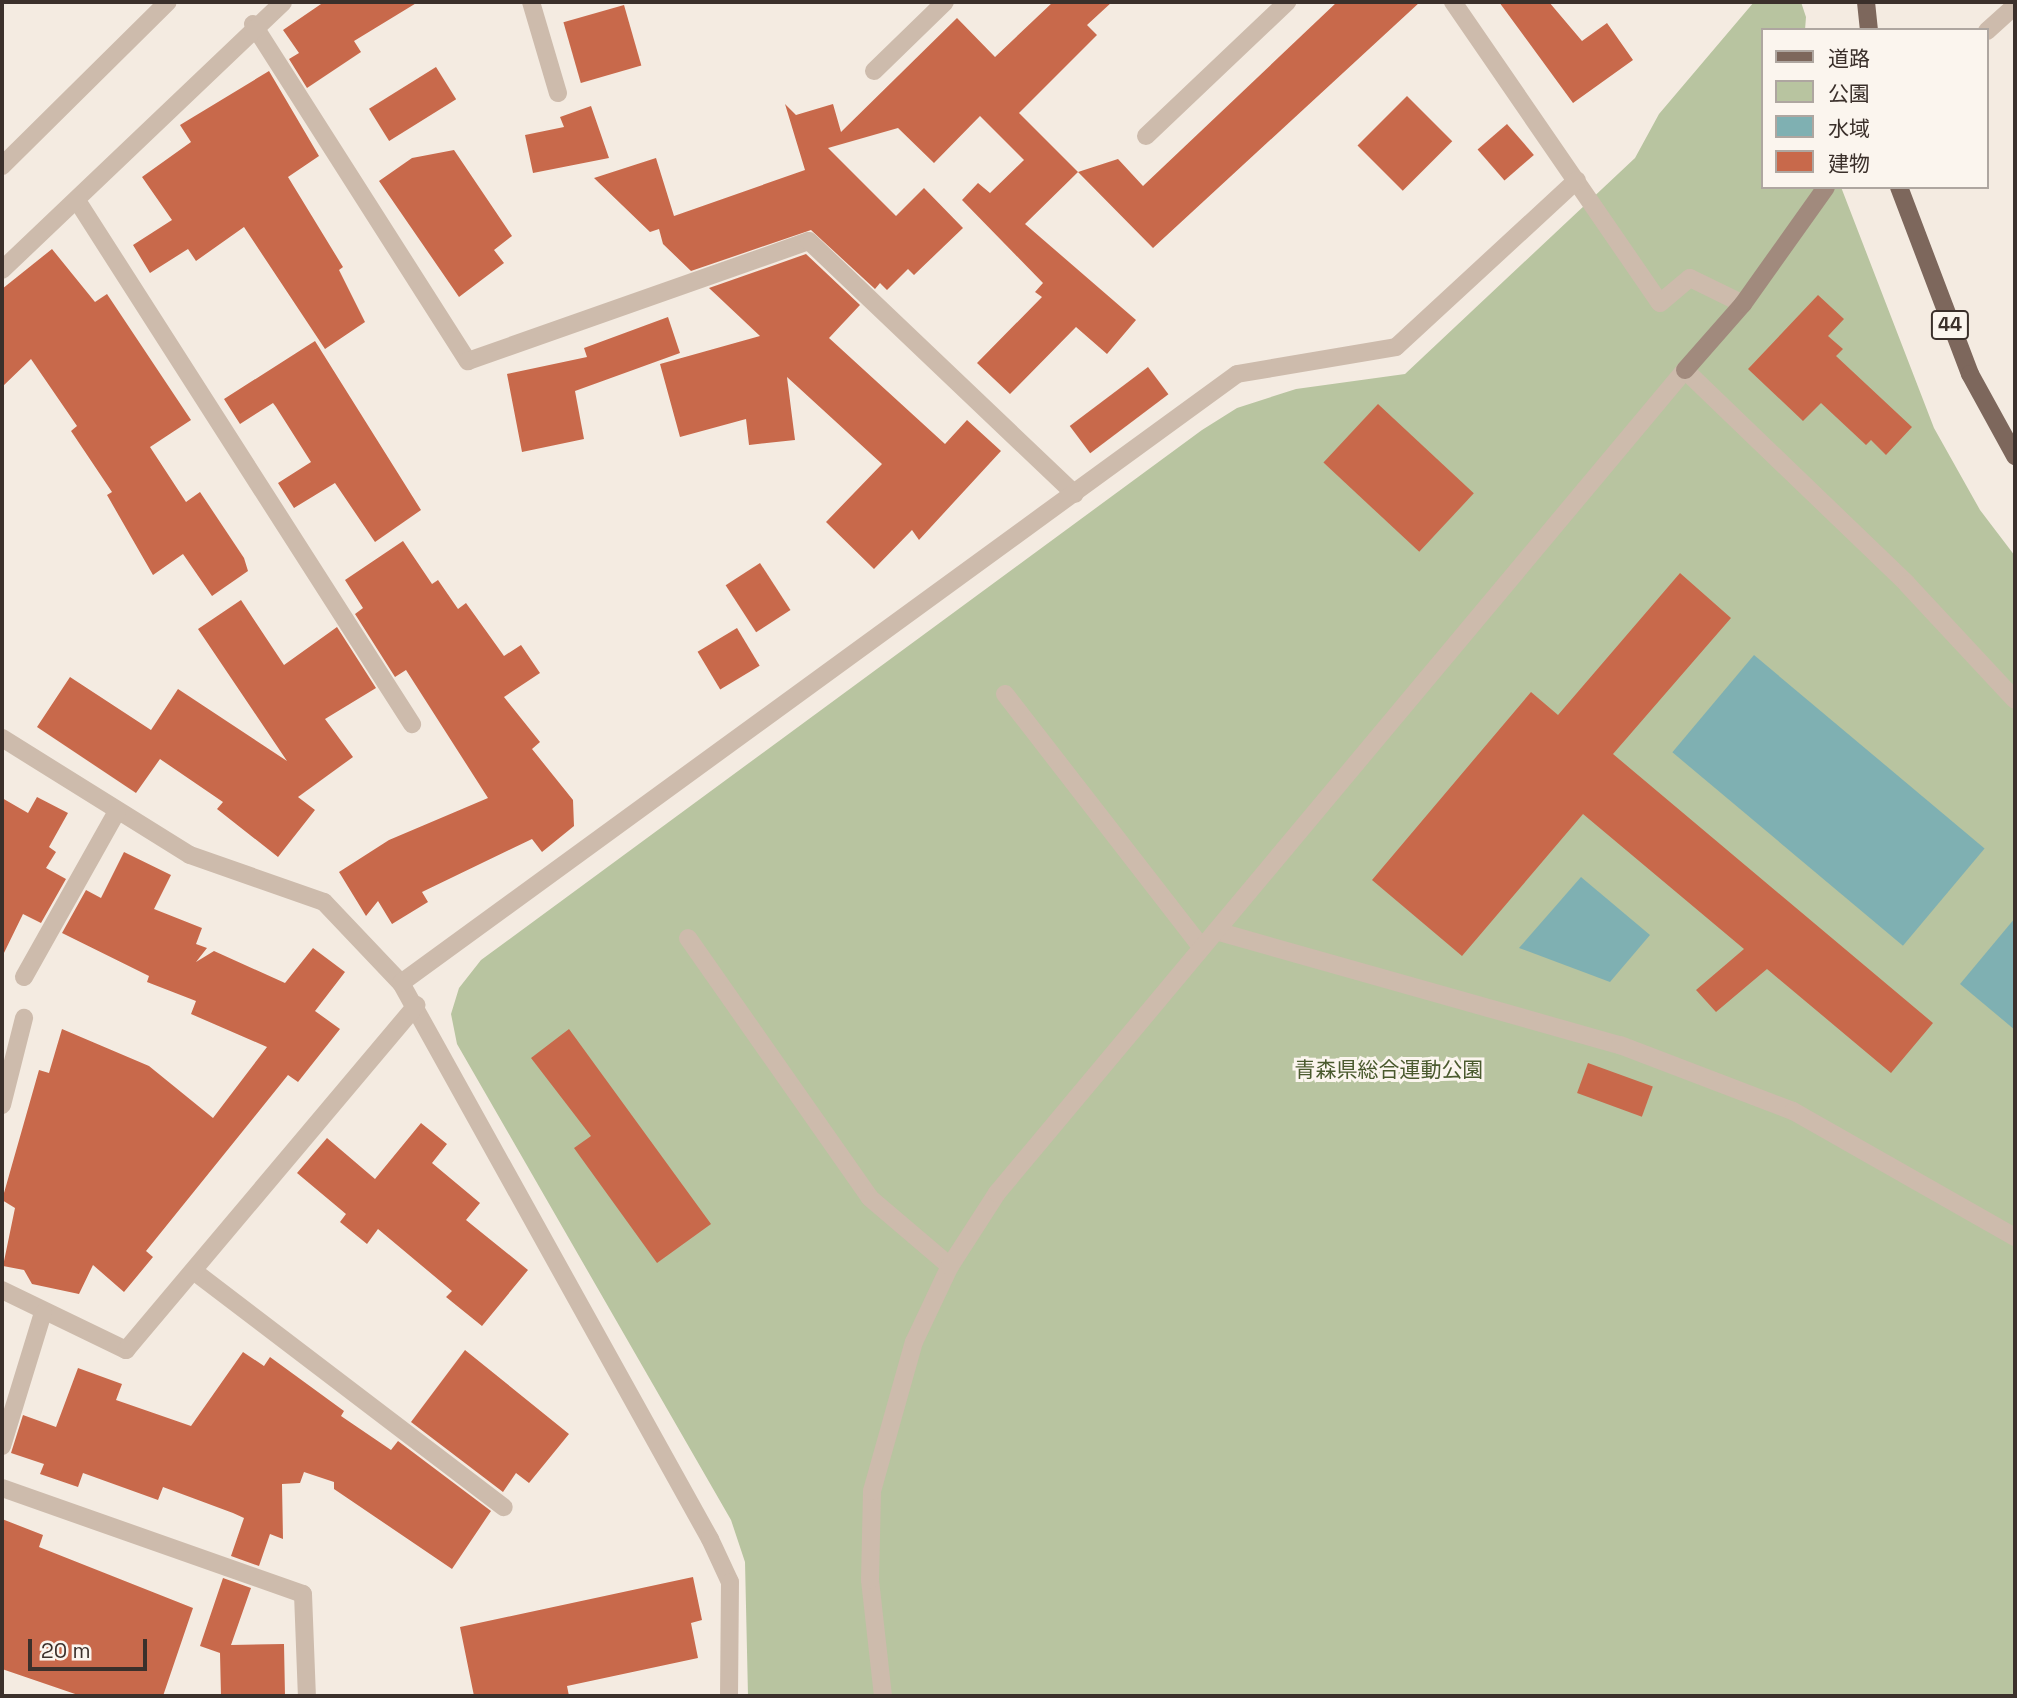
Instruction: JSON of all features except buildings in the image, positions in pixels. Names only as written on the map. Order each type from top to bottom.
[{"type":"main road","points":[[1866,2],[1869,28]]},
{"type":"main road","name":"44","points":[[1900,189],[1970,374],[2015,456]]},
{"type":"street","points":[[2,166],[168,2]]},
{"type":"street","points":[[2,270],[78,202],[253,24],[283,2]]},
{"type":"street","points":[[531,2],[558,93]]},
{"type":"street","points":[[874,71],[945,2]]},
{"type":"street","points":[[1146,135],[1287,2]]},
{"type":"street","points":[[1453,2],[1660,303],[1690,278],[1743,304]]},
{"type":"street","points":[[1989,29],[2015,6]]},
{"type":"street","points":[[253,24],[467,360],[808,241],[1075,494]]},
{"type":"street","points":[[401,983],[1237,374],[1395,347],[1577,180]]},
{"type":"street","points":[[883,1696],[870,1580],[873,1491],[914,1342],[950,1266],[997,1192],[1743,304],[1825,189]]},
{"type":"street","points":[[78,202],[412,724]]},
{"type":"street","points":[[1685,370],[1907,584],[2015,700]]},
{"type":"street","points":[[1005,694],[1202,948]]},
{"type":"street","points":[[2,738],[190,855],[324,902],[401,983],[416,1005],[710,1539],[730,1582],[729,1696]]},
{"type":"street","points":[[24,978],[117,811]]},
{"type":"street","points":[[1216,931],[1620,1045],[1794,1111],[2015,1237]]},
{"type":"street","points":[[688,938],[870,1198],[950,1266]]},
{"type":"street","points":[[2,1290],[43,1313],[125,1350],[195,1272],[416,1005]]},
{"type":"street","points":[[2,1105],[24,1018]]},
{"type":"street","points":[[195,1272],[504,1507]]},
{"type":"street","points":[[2,1446],[43,1313]]},
{"type":"street","points":[[2,1488],[303,1594],[307,1696]]},
{"type":"green space","name":"青森県総合運動公園","points":[[1754,2],[1801,2],[1806,17],[1805,28],[1762,28],[1762,189],[1842,189],[1934,428],[1980,510],[2015,556],[2015,1696],[748,1696],[745,1562],[731,1520],[457,1044],[451,1014],[459,988],[481,960],[1202,430],[1237,408],[1296,389],[1405,374],[1635,158],[1659,114]]},
{"type":"water","points":[[1754,655],[1985,848],[1903,946],[1672,752]]},
{"type":"water","points":[[1581,877],[1650,935],[1610,982],[1519,948]]},
{"type":"water","points":[[2015,918],[2015,1030],[1960,984]]}]
